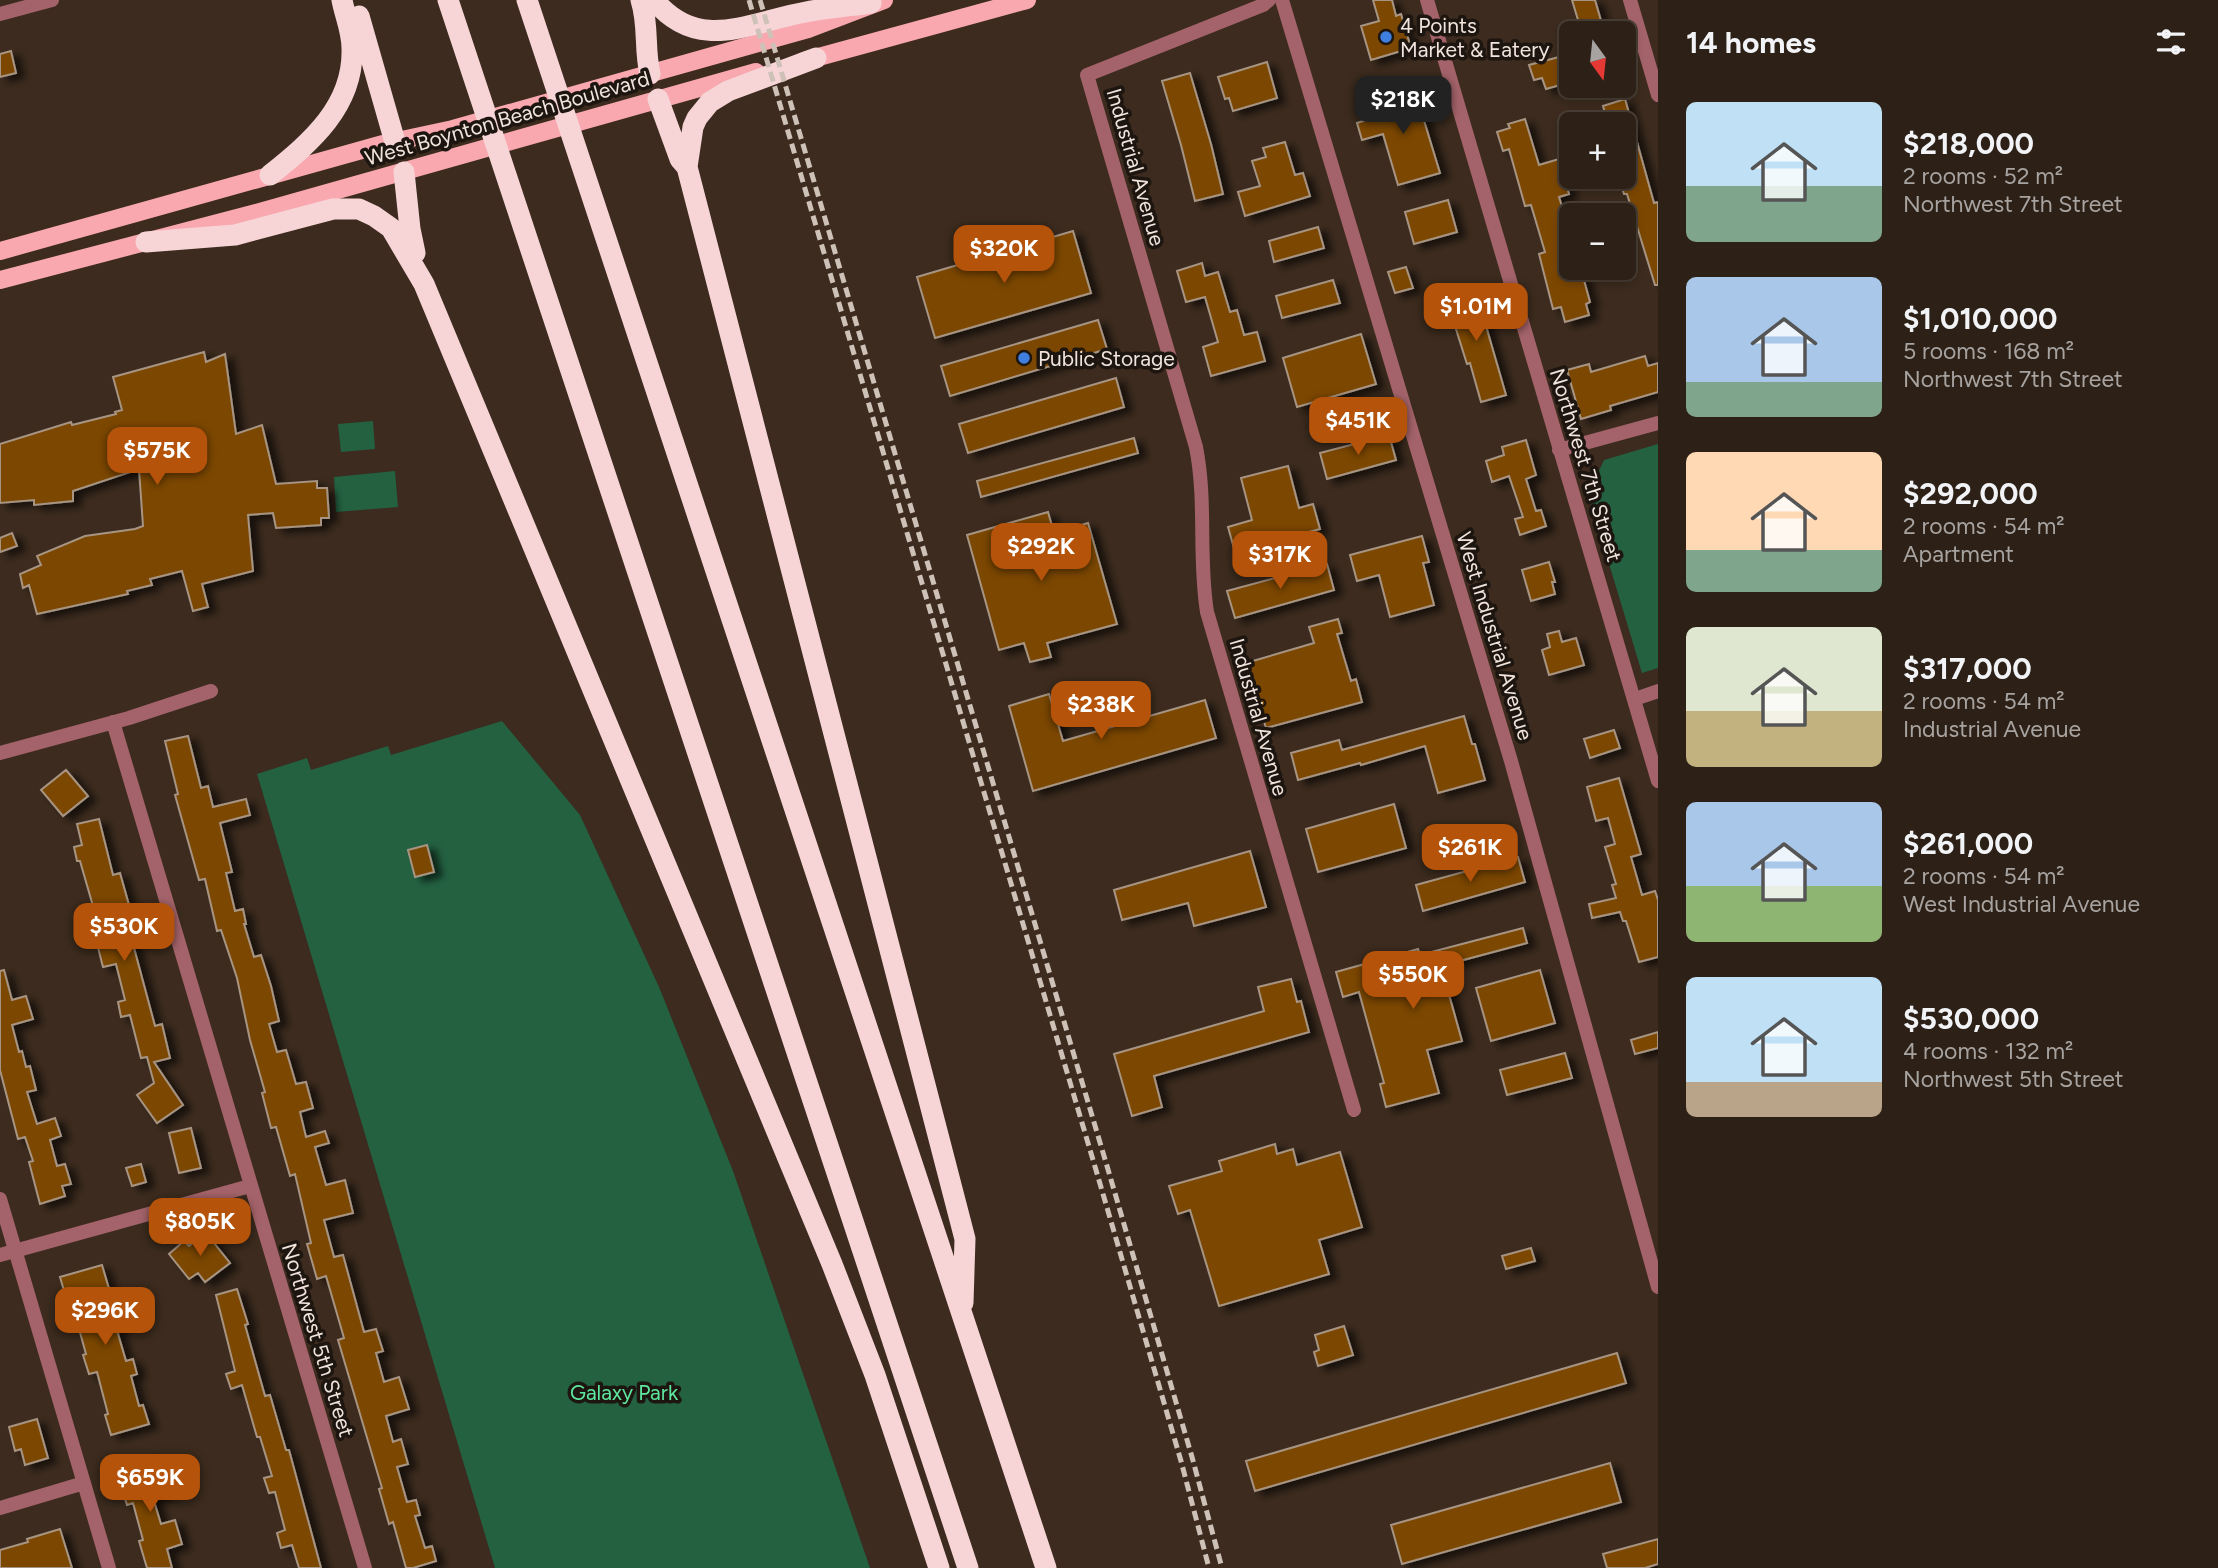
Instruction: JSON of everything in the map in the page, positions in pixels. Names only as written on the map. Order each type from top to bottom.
[{"type":"highway","points":[[270,175],[320,131],[343,93],[353,51],[342,0]]},
{"type":"highway","points":[[355,0],[395,142]]},
{"type":"highway","points":[[448,0],[968,1568]]},
{"type":"highway","points":[[527,0],[1045,1568]]},
{"type":"highway","points":[[641,0],[646,23],[646,56],[650,74]]},
{"type":"highway","points":[[653,0],[683,24],[740,38],[805,12],[877,2]]},
{"type":"highway","points":[[816,58],[754,78],[719,96],[703,110],[693,127],[687,167],[965,1239],[962,1319]]},
{"type":"highway","points":[[658,99],[680,159],[687,167]]},
{"type":"highway","points":[[404,172],[411,239],[424,284],[832,1264],[875,1375],[939,1568]]},
{"type":"highway","points":[[146,242],[235,236],[333,209],[359,209],[391,228],[424,284]]},
{"type":"main road","points":[[816,58],[1027,0]]},
{"type":"main road","name":"West Boynton Beach Boulevard","points":[[0,251],[270,175],[453,129],[650,74],[740,38]]},
{"type":"main road","points":[[650,74],[658,99]]},
{"type":"main road","name":"West Boynton Beach Boulevard","points":[[0,280],[404,172],[658,99],[754,78]]},
{"type":"main road","points":[[395,142],[404,172]]},
{"type":"street","points":[[0,14],[51,0]]},
{"type":"street","name":"Industrial Avenue","points":[[1269,0],[1263,5],[1087,75],[1196,447],[1203,493],[1201,554],[1207,612],[1354,1110]]},
{"type":"street","name":"West Industrial Avenue","points":[[1282,0],[1511,761],[1658,1287]]},
{"type":"street","name":"Northwest 7th Street","points":[[1427,0],[1658,781]]},
{"type":"street","points":[[1630,0],[1658,95]]},
{"type":"street","points":[[1559,450],[1658,423]]},
{"type":"street","points":[[0,753],[113,722],[211,691]]},
{"type":"street","points":[[1634,698],[1658,691]]},
{"type":"street","name":"Northwest 5th Street","points":[[113,722],[365,1568]]},
{"type":"street","points":[[0,1255],[250,1185]]},
{"type":"street","points":[[0,1199],[109,1568]]},
{"type":"street","points":[[0,1508],[85,1483]]},
{"type":"green space","points":[[373,421],[375,449],[341,452],[338,424]]},
{"type":"green space","points":[[1658,444],[1658,668],[1642,673],[1588,494],[1604,460]]},
{"type":"green space","points":[[395,471],[398,507],[336,512],[334,477]]},
{"type":"green space","name":"Galaxy Park","points":[[502,721],[580,815],[659,987],[733,1171],[870,1568],[495,1568],[257,774],[307,758],[311,770],[388,746],[391,755]]},
{"type":"building","name":"4 Points Market & Eatery","points":[[1373,0],[1392,0],[1396,16],[1401,14],[1411,48],[1371,60],[1361,26],[1379,21]]},
{"type":"building","points":[[1572,0],[1595,0],[1601,21],[1578,21]]},
{"type":"building","points":[[11,51],[16,73],[0,77],[0,54]]},
{"type":"building","points":[[1559,57],[1559,85],[1546,89],[1542,78],[1534,80],[1529,65]]},
{"type":"building","points":[[1267,62],[1277,98],[1233,111],[1229,98],[1225,99],[1218,77]]},
{"type":"building","points":[[1190,73],[1223,194],[1195,201],[1162,81]]},
{"type":"building","points":[[1410,90],[1413,102],[1418,101],[1440,173],[1398,185],[1383,134],[1362,140],[1357,123],[1376,117],[1371,101]]},
{"type":"building","points":[[1625,99],[1629,112],[1605,112],[1603,106]]},
{"type":"building","points":[[1525,119],[1539,165],[1559,159],[1559,189],[1568,189],[1569,194],[1559,197],[1559,280],[1584,280],[1590,302],[1586,304],[1589,315],[1565,322],[1561,307],[1553,309],[1539,254],[1545,252],[1531,205],[1525,206],[1509,149],[1503,151],[1497,132],[1510,128],[1508,124]]},
{"type":"building","points":[[1636,138],[1654,203],[1658,202],[1658,285],[1655,285],[1636,223],[1636,203],[1630,203],[1627,194],[1624,194],[1623,189],[1636,189]]},
{"type":"building","points":[[1285,142],[1295,175],[1303,173],[1310,196],[1245,216],[1238,192],[1260,186],[1252,161],[1266,157],[1263,148]]},
{"type":"building","points":[[1448,200],[1457,232],[1414,244],[1405,212]]},
{"type":"building","points":[[1318,227],[1324,248],[1274,262],[1269,241]]},
{"type":"building","points":[[1073,231],[1091,293],[935,338],[917,277]]},
{"type":"building","points":[[1202,263],[1205,276],[1218,272],[1230,312],[1237,310],[1244,335],[1257,332],[1265,361],[1211,376],[1203,347],[1218,342],[1205,297],[1186,302],[1177,271]]},
{"type":"building","points":[[1406,267],[1413,288],[1395,293],[1388,272]]},
{"type":"building","points":[[1333,280],[1340,303],[1282,318],[1276,296]]},
{"type":"building","points":[[1475,288],[1506,395],[1481,402],[1470,363],[1467,364],[1443,297]]},
{"type":"building","name":"Public Storage","points":[[1098,320],[1107,349],[950,396],[941,366]]},
{"type":"building","points":[[1361,334],[1376,384],[1297,407],[1283,358]]},
{"type":"building","points":[[204,352],[206,362],[225,354],[236,434],[262,425],[276,484],[317,481],[317,488],[327,488],[329,518],[321,518],[321,525],[276,528],[273,513],[248,515],[253,571],[202,584],[208,607],[193,611],[182,571],[150,579],[152,585],[127,591],[128,594],[37,614],[29,585],[23,588],[20,574],[41,565],[37,556],[85,536],[143,526],[139,469],[73,491],[73,501],[34,505],[34,500],[0,503],[0,444],[71,422],[72,425],[116,414],[115,412],[122,410],[113,377]]},
{"type":"building","points":[[1645,356],[1648,366],[1658,363],[1658,392],[1610,406],[1611,410],[1581,419],[1567,370],[1589,364],[1591,372]]},
{"type":"building","points":[[1116,378],[1124,407],[968,453],[959,424]]},
{"type":"building","points":[[1389,435],[1396,460],[1327,479],[1320,453]]},
{"type":"building","points":[[1134,438],[1138,453],[981,497],[977,481]]},
{"type":"building","points":[[1526,440],[1536,475],[1526,479],[1536,511],[1541,510],[1546,526],[1520,535],[1515,519],[1523,517],[1509,476],[1492,482],[1486,461],[1504,455],[1502,447]]},
{"type":"building","points":[[1288,466],[1299,508],[1313,504],[1320,529],[1235,552],[1228,527],[1252,520],[1241,478]]},
{"type":"building","points":[[1048,512],[1054,533],[1088,523],[1117,624],[1047,643],[1051,657],[1030,662],[1024,643],[999,650],[967,535]]},
{"type":"building","points":[[12,533],[17,546],[0,552],[0,538]]},
{"type":"building","points":[[1422,536],[1429,562],[1423,563],[1434,605],[1390,617],[1379,575],[1357,581],[1350,555]]},
{"type":"building","points":[[1549,562],[1555,582],[1552,582],[1555,594],[1531,601],[1522,570]]},
{"type":"building","points":[[1327,564],[1334,590],[1235,618],[1227,591]]},
{"type":"building","points":[[1338,619],[1342,633],[1337,634],[1351,681],[1356,679],[1362,702],[1266,728],[1246,663],[1314,643],[1309,627]]},
{"type":"building","points":[[1559,631],[1562,642],[1576,638],[1584,665],[1549,675],[1542,650],[1550,647],[1547,634]]},
{"type":"building","points":[[1049,694],[1063,741],[1205,700],[1216,738],[1033,791],[1009,706]]},
{"type":"building","points":[[1464,716],[1485,780],[1438,793],[1425,746],[1298,780],[1291,753],[1339,740],[1342,750]]},
{"type":"building","points":[[1614,730],[1620,748],[1590,758],[1584,739]]},
{"type":"building","points":[[188,736],[201,788],[208,786],[213,807],[246,799],[250,815],[220,823],[232,872],[226,873],[235,911],[243,909],[244,924],[254,957],[261,955],[271,986],[279,1021],[269,1024],[277,1052],[286,1050],[296,1084],[306,1082],[313,1108],[300,1112],[306,1137],[325,1131],[329,1143],[315,1147],[326,1185],[345,1180],[353,1213],[324,1220],[334,1257],[343,1255],[364,1332],[376,1329],[383,1351],[376,1353],[384,1382],[399,1377],[409,1409],[386,1416],[393,1442],[401,1439],[408,1464],[397,1467],[407,1502],[416,1500],[420,1515],[415,1516],[425,1548],[432,1546],[436,1561],[413,1568],[406,1568],[393,1522],[389,1524],[379,1489],[382,1488],[338,1340],[344,1338],[326,1276],[317,1279],[307,1244],[311,1243],[295,1174],[290,1176],[276,1127],[271,1128],[262,1093],[265,1092],[250,1040],[237,978],[221,930],[217,931],[205,879],[199,880],[175,795],[178,794],[165,741]]},
{"type":"building","points":[[66,770],[88,796],[63,816],[41,790]]},
{"type":"building","points":[[1619,778],[1641,854],[1631,857],[1642,895],[1655,891],[1658,900],[1658,957],[1639,962],[1626,921],[1623,921],[1620,912],[1592,918],[1589,904],[1616,898],[1612,885],[1616,884],[1605,847],[1615,844],[1608,818],[1596,821],[1587,787]]},
{"type":"building","points":[[1394,804],[1406,848],[1318,872],[1306,829]]},
{"type":"building","points":[[99,819],[113,875],[120,873],[129,905],[123,907],[155,1026],[162,1024],[170,1058],[154,1062],[183,1105],[157,1123],[137,1095],[154,1083],[147,1057],[141,1058],[130,1015],[121,1017],[118,1002],[125,1000],[116,964],[103,967],[93,928],[99,927],[74,847],[82,845],[77,824]]},
{"type":"building","points":[[427,845],[434,872],[415,877],[408,850]]},
{"type":"building","points":[[1250,851],[1266,907],[1194,926],[1188,903],[1122,920],[1114,890]]},
{"type":"building","points":[[1518,857],[1525,882],[1423,911],[1416,885]]},
{"type":"building","points":[[1523,928],[1527,943],[1441,966],[1462,1041],[1427,1050],[1439,1093],[1386,1107],[1380,1084],[1384,1083],[1359,992],[1343,997],[1336,972],[1418,949],[1420,955]]},
{"type":"building","points":[[4,970],[12,1000],[26,996],[33,1019],[12,1025],[19,1052],[22,1051],[26,1067],[30,1066],[36,1090],[27,1092],[37,1124],[55,1118],[61,1136],[50,1140],[57,1166],[65,1164],[71,1184],[62,1186],[65,1196],[40,1204],[29,1162],[33,1161],[25,1137],[18,1139],[0,1070],[0,971]]},
{"type":"building","points":[[1540,970],[1555,1023],[1491,1041],[1476,988]]},
{"type":"building","points":[[1291,979],[1297,1002],[1301,1001],[1309,1032],[1154,1076],[1162,1107],[1132,1116],[1114,1054],[1264,1011],[1258,987]]},
{"type":"building","points":[[1658,1032],[1658,1048],[1635,1054],[1631,1040]]},
{"type":"building","points":[[1565,1053],[1572,1078],[1507,1095],[1500,1070]]},
{"type":"building","points":[[191,1128],[201,1168],[179,1173],[169,1133]]},
{"type":"building","points":[[1275,1144],[1277,1154],[1293,1149],[1297,1165],[1340,1152],[1362,1227],[1319,1240],[1329,1274],[1219,1306],[1190,1210],[1178,1214],[1169,1186],[1222,1171],[1219,1161]]},
{"type":"building","points":[[141,1164],[146,1182],[132,1186],[126,1168]]},
{"type":"building","points":[[206,1233],[230,1263],[205,1282],[198,1273],[189,1279],[169,1254],[184,1241],[189,1246]]},
{"type":"building","points":[[1531,1248],[1535,1261],[1506,1269],[1502,1256]]},
{"type":"building","points":[[102,1265],[120,1326],[116,1327],[126,1361],[133,1359],[137,1374],[131,1376],[139,1406],[143,1405],[149,1424],[111,1435],[97,1372],[89,1374],[71,1300],[67,1301],[60,1277]]},
{"type":"building","points":[[237,1289],[265,1396],[270,1395],[286,1450],[289,1450],[321,1568],[299,1568],[292,1545],[281,1548],[277,1533],[285,1530],[275,1492],[269,1493],[264,1478],[272,1476],[260,1437],[257,1437],[242,1385],[231,1389],[226,1374],[235,1371],[216,1295]]},
{"type":"building","points":[[1344,1326],[1353,1355],[1318,1366],[1314,1352],[1319,1350],[1315,1335]]},
{"type":"building","points":[[1617,1353],[1626,1383],[1255,1491],[1246,1461]]},
{"type":"building","points":[[37,1419],[48,1458],[25,1465],[21,1449],[15,1451],[9,1427]]},
{"type":"building","points":[[146,1455],[151,1473],[159,1471],[166,1494],[153,1498],[161,1524],[175,1520],[182,1544],[167,1549],[172,1568],[147,1568],[139,1541],[143,1540],[133,1503],[127,1505],[122,1489],[131,1487],[124,1462]]},
{"type":"building","points":[[1610,1463],[1621,1502],[1402,1564],[1391,1525]]},
{"type":"building","points":[[60,1529],[72,1568],[0,1568],[0,1550]]},
{"type":"building","points":[[1658,1539],[1658,1564],[1645,1568],[1607,1568],[1603,1554]]},
{"type":"railway","points":[[749,0],[1096,1170],[1181,1461],[1209,1568]]},
{"type":"railway","points":[[760,0],[1107,1166],[1222,1568]]},
{"type":"place","name":"4 Points Market & Eatery","points":[[1386,37]]},
{"type":"place","name":"Public Storage","points":[[1024,358]]}]
